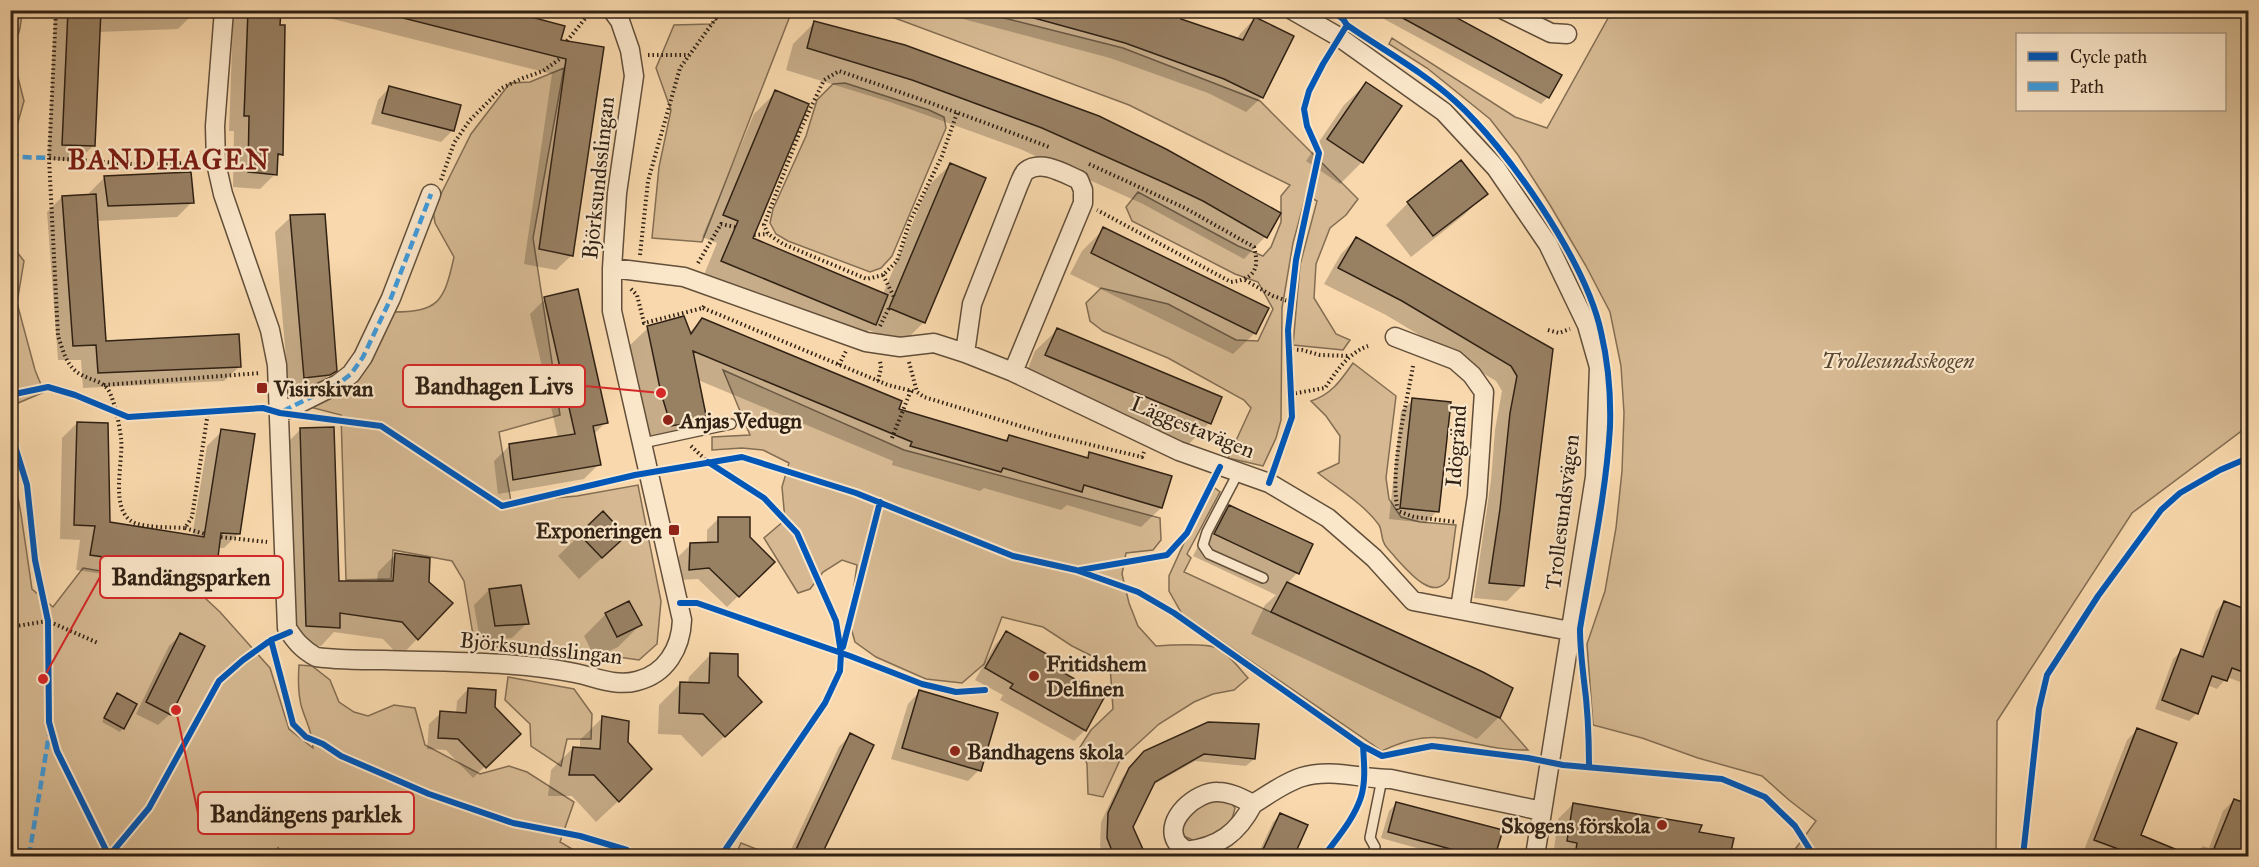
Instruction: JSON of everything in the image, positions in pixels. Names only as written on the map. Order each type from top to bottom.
[{"type":"street","name":"Björksundsslingan","points":[[224,10],[215,126],[216,163],[223,194],[270,330],[277,372],[287,628],[304,651],[316,657],[514,666],[574,673],[609,683],[636,681],[658,673],[672,656],[681,637],[682,620],[612,311],[612,267],[617,194],[634,76],[630,50],[620,21],[612,10]]},
{"type":"street","name":"Trollesundsvägen","points":[[1292,10],[1321,17],[1384,68],[1444,112],[1496,168],[1548,244],[1587,325],[1599,367],[1594,477],[1535,856]]},
{"type":"street","points":[[1504,10],[1551,33],[1567,34]]},
{"type":"street","points":[[965,353],[972,304],[1019,184],[1026,171],[1036,167],[1050,167],[1079,180],[1083,190],[1083,203],[1013,372]]},
{"type":"street","points":[[280,413],[338,384],[351,374],[363,357],[391,298],[431,194]]},
{"type":"street","name":"Läggestavägen","points":[[612,267],[688,279],[866,342],[900,347],[934,343],[965,353],[1013,372],[1179,451],[1269,483],[1328,518],[1374,558],[1413,601],[1570,631]]},
{"type":"street","name":"Idögränd","points":[[1395,337],[1455,360],[1472,375],[1484,392],[1477,496],[1460,609]]},
{"type":"street","points":[[1252,804],[1302,777],[1332,772],[1382,779],[1542,810]]},
{"type":"lane","points":[[643,443],[731,424]]},
{"type":"lane","points":[[1238,473],[1203,544],[1209,554],[1263,578]]},
{"type":"lane","points":[[1372,856],[1376,847],[1370,838],[1382,779]]},
{"type":"path","points":[[56,10],[49,158],[58,336],[68,362],[80,374],[98,380],[104,385],[119,413],[121,439],[119,503],[124,516],[136,523],[185,528],[205,534]]},
{"type":"path","points":[[567,41],[592,10]]},
{"type":"path","points":[[638,270],[648,181],[680,68],[722,10]]},
{"type":"path","points":[[645,55],[690,55]]},
{"type":"path","points":[[431,194],[443,177],[454,143],[470,120],[502,88],[543,71],[561,58]]},
{"type":"path","points":[[957,113],[942,156],[910,220],[897,261],[883,275],[867,279],[783,244],[768,234],[764,225],[802,126],[824,80],[839,70],[957,113],[1054,149]]},
{"type":"path","points":[[49,158],[133,164],[216,163]]},
{"type":"path","points":[[1080,160],[1185,208],[1254,247],[1257,258],[1255,271],[1245,280],[1231,282],[1083,203]]},
{"type":"path","points":[[688,279],[721,224],[735,227]]},
{"type":"path","points":[[754,235],[768,234]]},
{"type":"path","points":[[883,275],[894,297]]},
{"type":"path","points":[[1245,280],[1273,296],[1291,302]]},
{"type":"path","points":[[630,288],[637,295],[644,322],[703,308],[888,385],[911,390],[924,397],[1050,435],[1142,457],[1150,437]]},
{"type":"path","points":[[1290,311],[1292,291]]},
{"type":"path","points":[[703,308],[706,301]]},
{"type":"path","points":[[1548,330],[1559,333],[1571,329]]},
{"type":"path","points":[[1288,340],[1289,361]]},
{"type":"path","points":[[908,346],[909,366],[917,392]]},
{"type":"path","points":[[1291,394],[1325,388],[1351,356],[1368,346]]},
{"type":"path","points":[[1288,350],[1302,350],[1320,355],[1351,356]]},
{"type":"path","points":[[1413,366],[1398,459],[1395,498],[1398,511],[1414,517],[1473,524]]},
{"type":"path","points":[[104,385],[277,372]]},
{"type":"path","points":[[1290,383],[1291,406]]},
{"type":"path","points":[[892,438],[911,390]]},
{"type":"path","points":[[106,408],[119,413]]},
{"type":"path","points":[[185,528],[192,517],[206,412],[219,411]]},
{"type":"path","points":[[697,464],[719,460]]},
{"type":"path","points":[[708,462],[716,467]]},
{"type":"path","points":[[221,537],[282,544]]},
{"type":"path","points":[[46,610],[48,631]]},
{"type":"path","points":[[10,627],[48,621],[98,643]]},
{"type":"green space","points":[[11,10],[22,11],[18,35],[11,47]]},
{"type":"green space","points":[[725,11],[798,11],[790,16],[702,242],[652,238],[659,167],[671,110],[656,68],[674,25],[711,24]]},
{"type":"green space","points":[[864,11],[976,11],[1123,48],[1260,101],[1358,199],[1346,215],[1330,228],[1316,264],[1314,298],[1336,334],[1350,340],[1343,350],[1293,345],[1300,265],[1317,201],[1306,195],[1293,243],[1282,308],[1281,420],[1276,438],[1263,466],[1228,458],[1251,408],[1244,400],[1168,358],[1103,331],[1090,321],[1086,303],[1101,288],[1168,304],[1236,340],[1258,341],[1273,309],[1258,282],[1235,274],[1132,221],[1126,207],[1138,192],[1238,246],[1263,256],[1271,247],[1281,222],[1281,196],[1290,185],[1129,105],[892,17]]},
{"type":"green space","name":"Trollesundsskogen","points":[[1612,11],[2248,11],[2248,426],[2132,513],[1997,721],[1996,856],[1790,856],[1816,821],[1762,776],[1593,725],[1587,644],[1605,591],[1616,528],[1622,471],[1624,413],[1621,366],[1610,312],[1550,205],[1518,155],[1490,119],[1427,68],[1389,44],[1392,38],[1515,117],[1547,128]]},
{"type":"green space","points":[[11,50],[24,101],[15,133],[11,170]]},
{"type":"green space","points":[[564,68],[533,238],[560,415],[499,432],[511,502],[577,496],[638,485],[661,601],[657,644],[639,660],[547,647],[475,647],[464,581],[452,561],[393,550],[391,579],[346,580],[341,415],[310,407],[356,382],[392,312],[420,310],[437,301],[447,285],[454,257],[435,223],[433,210],[471,134],[510,83],[530,82]]},
{"type":"green space","points":[[845,83],[929,110],[944,117],[946,128],[892,256],[881,268],[870,272],[788,241],[776,234],[770,223],[773,209],[806,136],[817,100],[833,84]]},
{"type":"green space","points":[[10,243],[24,261],[17,303],[35,370],[44,392],[11,406]]},
{"type":"green space","points":[[1353,363],[1396,396],[1386,478],[1389,499],[1401,517],[1420,522],[1456,525],[1449,578],[1443,585],[1436,588],[1428,586],[1413,576],[1386,547],[1380,527],[1373,517],[1318,473],[1339,463],[1340,436],[1326,416],[1311,401],[1340,381]]},
{"type":"green space","points":[[723,370],[904,450],[1160,518],[1161,540],[1153,550],[1126,553],[1122,574],[1129,603],[1138,626],[1156,646],[1196,645],[1217,648],[1230,657],[1248,678],[1234,690],[1213,694],[1194,702],[1159,724],[1120,760],[1103,797],[1088,794],[1087,764],[1080,747],[1091,730],[1113,709],[1110,665],[1072,646],[1043,627],[1002,617],[984,664],[962,683],[926,679],[876,657],[855,642],[849,621],[857,565],[842,560],[823,572],[810,589],[798,593],[764,538],[785,520],[782,487],[789,463],[763,450],[742,448],[712,450],[712,437],[750,435]]},
{"type":"green space","points":[[10,454],[32,589],[53,607],[83,568],[192,586],[220,612],[270,668],[289,729],[313,748],[300,700],[299,665],[312,666],[330,680],[339,702],[354,712],[368,716],[394,705],[415,708],[425,745],[480,774],[509,766],[527,772],[574,802],[560,842],[584,856],[281,856],[278,847],[278,856],[11,856]]},
{"type":"green space","points":[[1215,488],[1220,492],[1187,554],[1191,558],[1184,572],[1500,718],[1528,750],[1506,749],[1452,739],[1426,738],[1382,751],[1182,614],[1169,591],[1169,576],[1202,503]]},
{"type":"green space","points":[[508,677],[574,689],[592,714],[591,739],[567,739],[561,766],[531,746],[530,724],[505,700]]},
{"type":"green space","points":[[1227,798],[1235,808],[1230,824],[1222,832],[1195,841],[1179,834],[1181,820],[1195,805]]},
{"type":"green space","points":[[741,843],[774,856],[735,856]]},
{"type":"building","points":[[68,10],[101,10],[95,146],[62,145]]},
{"type":"building","points":[[248,10],[281,10],[280,25],[285,25],[283,155],[278,154],[277,175],[248,172],[249,116],[244,116]]},
{"type":"building","points":[[396,10],[505,10],[565,26],[561,40],[604,47],[573,256],[539,249],[566,59],[395,16]]},
{"type":"building","points":[[1024,10],[1184,10],[1181,19],[1243,40],[1255,17],[1294,36],[1263,98],[1224,79],[1125,43],[1023,15]]},
{"type":"building","points":[[1388,10],[1460,10],[1457,18],[1562,75],[1549,98]]},
{"type":"building","points":[[814,21],[905,45],[1099,116],[1166,149],[1281,213],[1267,238],[1203,201],[1042,128],[912,80],[807,48]]},
{"type":"building","points":[[1366,82],[1402,106],[1363,163],[1327,139]]},
{"type":"building","points":[[389,86],[461,105],[454,131],[382,113]]},
{"type":"building","points":[[775,90],[809,104],[753,238],[888,295],[876,325],[721,261],[738,221],[723,215]]},
{"type":"building","points":[[1461,160],[1488,194],[1433,236],[1407,202]]},
{"type":"building","points":[[950,163],[986,178],[925,323],[889,308]]},
{"type":"building","points":[[191,172],[194,203],[108,206],[104,176]]},
{"type":"building","points":[[96,194],[106,341],[239,334],[241,367],[98,373],[96,345],[73,346],[62,196]]},
{"type":"building","points":[[325,214],[337,371],[330,375],[304,378],[290,215]]},
{"type":"building","points":[[1103,227],[1269,308],[1256,334],[1091,253]]},
{"type":"building","points":[[1356,237],[1553,349],[1524,586],[1489,583],[1500,509],[1510,413],[1517,376],[1511,366],[1402,301],[1338,268]]},
{"type":"building","points":[[578,289],[608,423],[593,426],[601,465],[513,480],[509,444],[575,434],[544,297]]},
{"type":"building","points":[[684,316],[691,334],[702,318],[902,401],[899,409],[1007,441],[1009,435],[1088,458],[1089,452],[1172,476],[1162,508],[1084,485],[1082,492],[1003,468],[1001,472],[910,446],[912,442],[693,351],[707,420],[671,426],[661,393],[647,326]]},
{"type":"building","points":[[1057,328],[1222,397],[1211,424],[1045,355]]},
{"type":"building","points":[[1412,398],[1451,402],[1439,512],[1400,508]]},
{"type":"building","points":[[77,422],[108,423],[110,522],[204,537],[221,429],[255,434],[240,534],[221,533],[216,573],[90,555],[95,526],[74,525]]},
{"type":"building","points":[[334,427],[339,581],[393,581],[395,553],[430,558],[429,582],[453,603],[418,640],[402,622],[340,613],[340,628],[306,626],[300,428]]},
{"type":"building","points":[[1229,505],[1313,544],[1299,574],[1214,534]]},
{"type":"building","points":[[603,511],[626,536],[602,558],[579,534]]},
{"type":"building","points":[[718,517],[750,517],[750,537],[775,562],[739,597],[709,568],[689,570],[690,543],[718,542]]},
{"type":"building","points":[[1287,582],[1513,688],[1500,718],[1271,612]]},
{"type":"building","points":[[521,585],[529,624],[495,626],[489,589]]},
{"type":"building","points":[[629,601],[642,625],[617,637],[605,613]]},
{"type":"building","points":[[2224,601],[2248,610],[2248,674],[2232,668],[2227,681],[2212,676],[2198,714],[2162,700],[2181,649],[2203,657]]},
{"type":"building","name":"Fritidshem Delfinen","points":[[1006,631],[1052,657],[1048,664],[1105,696],[1086,731],[1010,688],[1013,684],[985,668]]},
{"type":"building","points":[[180,633],[205,646],[171,715],[146,702]]},
{"type":"building","points":[[710,653],[738,654],[738,676],[762,702],[725,737],[703,714],[679,713],[680,682],[709,683]]},
{"type":"building","points":[[468,688],[496,690],[495,707],[521,734],[486,768],[458,739],[438,738],[440,711],[466,713]]},
{"type":"building","points":[[919,690],[998,713],[981,771],[902,748]]},
{"type":"building","points":[[117,693],[137,704],[124,729],[104,718]]},
{"type":"building","points":[[602,716],[629,721],[628,742],[652,769],[619,802],[594,775],[569,775],[573,747],[600,749]]},
{"type":"building","points":[[1208,722],[1259,724],[1255,759],[1204,754],[1155,782],[1133,827],[1146,856],[1114,856],[1107,838],[1108,813],[1129,768],[1144,751]]},
{"type":"building","points":[[2137,728],[2177,743],[2141,835],[2192,856],[2137,856],[2094,840]]},
{"type":"building","points":[[850,733],[874,745],[821,856],[793,856]]},
{"type":"building","points":[[2234,799],[2248,804],[2248,856],[2211,856]]},
{"type":"building","points":[[1396,802],[1503,830],[1495,856],[1476,856],[1388,832]]},
{"type":"building","name":"Skogens förskola","points":[[1573,803],[1702,825],[1699,832],[1734,838],[1730,856],[1575,856],[1577,843],[1567,841]]},
{"type":"building","points":[[1280,813],[1308,825],[1294,856],[1260,856]]},
{"type":"marked path","points":[[10,153],[19,157],[49,158]]},
{"type":"marked path","points":[[283,411],[338,384],[351,374],[363,357],[391,298],[431,194]]},
{"type":"marked path","points":[[29,856],[49,735]]},
{"type":"cycle path","points":[[1331,10],[1347,25],[1429,80],[1476,122],[1521,177],[1542,208],[1562,241],[1593,304],[1606,355],[1610,427],[1602,503],[1580,629],[1589,767]]},
{"type":"cycle path","points":[[1269,483],[1292,417],[1288,330],[1296,260],[1319,153],[1307,126],[1304,109],[1309,91],[1347,25]]},
{"type":"cycle path","points":[[10,395],[48,387],[75,395],[128,417],[263,408],[280,413],[381,426],[502,506],[635,475],[742,457],[856,493],[1013,556],[1076,570],[1138,592],[1174,613],[1363,746],[1364,778],[1361,797],[1350,821],[1324,856]]},
{"type":"cycle path","points":[[10,430],[27,485],[35,560],[48,621],[49,722],[57,751],[109,856]]},
{"type":"cycle path","points":[[2023,856],[2039,709],[2047,675],[2098,596],[2161,510],[2180,493],[2220,470],[2248,458]]},
{"type":"cycle path","points":[[708,462],[764,498],[797,533],[836,621],[841,653],[840,671],[825,703],[721,856]]},
{"type":"cycle path","points":[[1080,570],[1167,555],[1187,533],[1220,467]]},
{"type":"cycle path","points":[[843,647],[880,502]]},
{"type":"cycle path","points":[[680,603],[697,603],[850,656],[922,684],[956,692],[985,690]]},
{"type":"cycle path","points":[[109,856],[149,808],[219,681],[271,640],[290,632]]},
{"type":"cycle path","points":[[271,640],[293,724],[306,737],[323,744],[341,756],[429,794],[513,823],[580,836],[627,850],[634,856]]},
{"type":"cycle path","points":[[1363,746],[1382,756],[1432,746],[1528,758],[1563,765],[1722,779],[1765,797],[1795,826],[1814,856]]},
{"type":"place","name":"Visirskivan","points":[[262,388]]},
{"type":"place","name":"Bandhagen Livs","points":[[661,393]]},
{"type":"place","name":"Anjas Vedugn","points":[[668,420]]},
{"type":"place","name":"Exponeringen","points":[[674,530]]},
{"type":"place","name":"Fritidshem Delfinen","points":[[1034,676]]},
{"type":"place","name":"Bandängsparken","points":[[43,679]]},
{"type":"place","name":"Bandängens parklek","points":[[176,710]]},
{"type":"place","name":"Bandhagens skola","points":[[955,751]]},
{"type":"place","name":"Skogens förskola","points":[[1662,825]]},
{"type":"district","name":"BANDHAGEN","points":[[169,159]]}]
